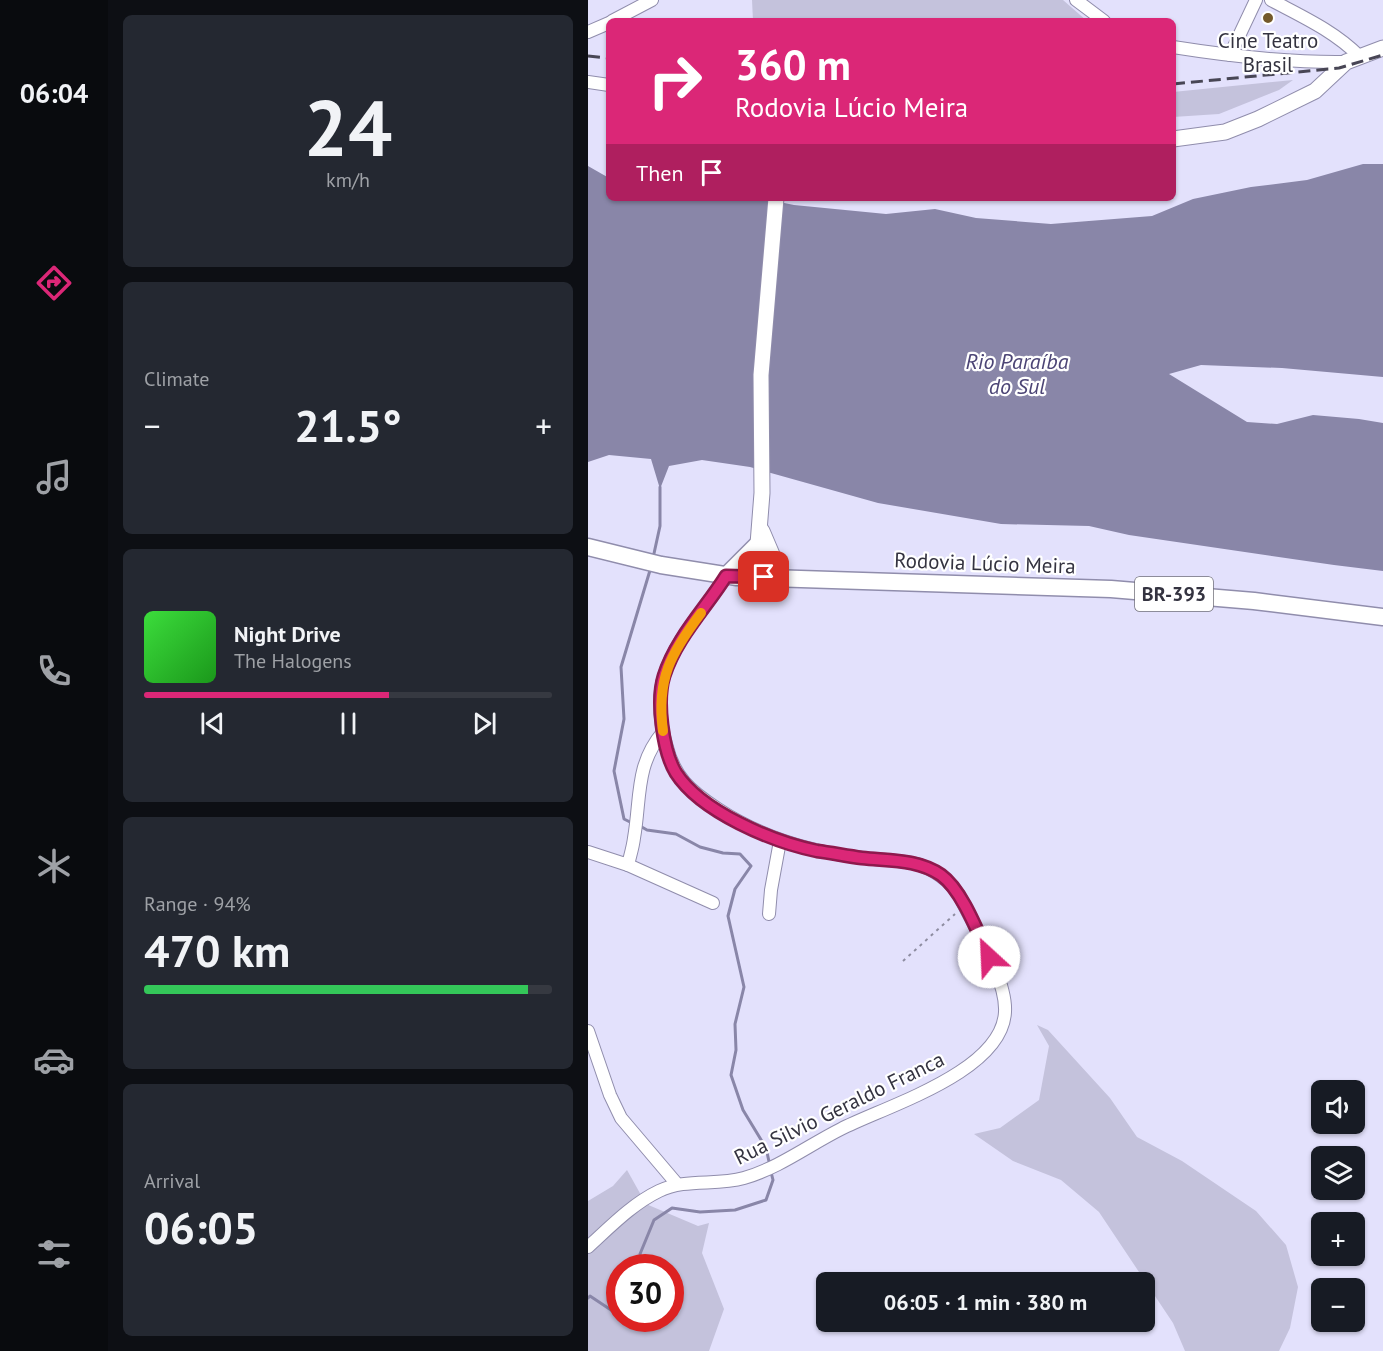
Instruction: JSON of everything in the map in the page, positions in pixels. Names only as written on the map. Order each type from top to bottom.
[{"type":"highway","points":[[726,576],[758,544]]},
{"type":"highway","name":"Rodovia Lúcio Meira","points":[[588,547],[661,565],[726,576],[1111,589],[1254,601],[1383,617]]},
{"type":"main road","points":[[1176,139],[1225,132],[1258,119],[1315,90],[1353,59],[1383,48]]},
{"type":"main road","points":[[764,577],[758,544],[762,493],[761,375],[776,201]]},
{"type":"main road","points":[[758,523],[782,578]]},
{"type":"street","points":[[618,18],[652,0]]},
{"type":"street","points":[[1076,0],[1100,18]]},
{"type":"street","points":[[1230,55],[1256,0]]},
{"type":"street","points":[[1176,47],[1310,63],[1353,59],[1343,40],[1327,29],[1271,0]]},
{"type":"street","points":[[591,29],[606,24]]},
{"type":"street","points":[[588,82],[606,85]]},
{"type":"street","name":"Rua Silvio Geraldo Franca","points":[[677,1184],[734,1181],[782,1162],[842,1128],[939,1084],[967,1067],[996,1040],[1004,1024],[1006,1011],[1004,995],[996,973],[964,906],[952,884],[930,868],[899,861],[862,858],[816,850],[780,841],[738,822],[688,787],[676,772],[668,754],[663,732],[660,697],[664,676],[675,650],[726,576]]},
{"type":"street","points":[[628,865],[634,838],[640,780],[652,745],[663,732]]},
{"type":"street","points":[[769,914],[780,841]]},
{"type":"street","points":[[588,852],[628,865],[713,903]]},
{"type":"street","points":[[588,1031],[610,1095],[621,1118],[677,1184],[639,1202],[588,1247]]},
{"type":"path","points":[[903,961],[964,906]]},
{"type":"shaded area","points":[[752,0],[1063,0],[1084,18],[753,18]]},
{"type":"shaded area","points":[[1293,80],[1279,90],[1219,114],[1176,117],[1176,92]]},
{"type":"shaded area","points":[[1037,1025],[1048,1030],[1110,1098],[1137,1137],[1182,1161],[1256,1211],[1286,1245],[1298,1287],[1290,1328],[1279,1351],[1185,1351],[1173,1323],[1155,1296],[1155,1272],[1139,1272],[1099,1212],[1061,1180],[1013,1161],[974,1134],[1000,1128],[1039,1100],[1049,1046]]},
{"type":"shaded area","points":[[627,1170],[646,1204],[698,1226],[709,1223],[702,1253],[724,1309],[709,1351],[588,1351],[588,1201],[613,1186]]},
{"type":"water","name":"Rio Paraíba do Sul","points":[[1363,164],[1383,164],[1383,377],[1282,368],[1201,365],[1169,374],[1247,422],[1277,424],[1313,415],[1383,423],[1383,571],[1129,535],[1089,526],[1001,524],[878,503],[750,467],[702,460],[669,466],[660,489],[651,459],[609,455],[588,462],[588,166],[606,176],[606,201],[775,201],[886,214],[935,209],[976,218],[1051,224],[1152,216],[1193,199],[1251,187],[1307,180]]},
{"type":"waterway","points":[[653,558],[660,526],[660,487]]},
{"type":"waterway","points":[[634,824],[624,819],[614,771],[624,719],[621,667],[651,567]]},
{"type":"waterway","points":[[640,826],[647,830],[676,834],[700,847],[723,853],[740,854],[751,866],[735,889],[728,916],[744,987],[735,1024],[736,1050],[731,1075],[743,1110],[766,1148],[770,1166]]},
{"type":"waterway","points":[[640,1254],[654,1220],[672,1208],[700,1212],[735,1210],[766,1200],[773,1180],[771,1172]]},
{"type":"waterway","points":[[588,1298],[590,1296],[606,1307]]},
{"type":"railway","points":[[1176,84],[1339,68],[1383,55]]},
{"type":"railway","points":[[588,56],[606,58]]},
{"type":"slow traffic","points":[[663,731],[660,697],[664,676],[675,650],[701,613]]},
{"type":"place","name":"Cine Teatro Brasil","points":[[1268,18]]},
{"type":"route","points":[[764,577],[726,576],[675,650],[664,676],[660,714],[668,754],[676,772],[688,787],[706,802],[738,822],[780,841],[816,850],[862,858],[899,861],[930,868],[952,884],[959,894],[989,957]]}]
